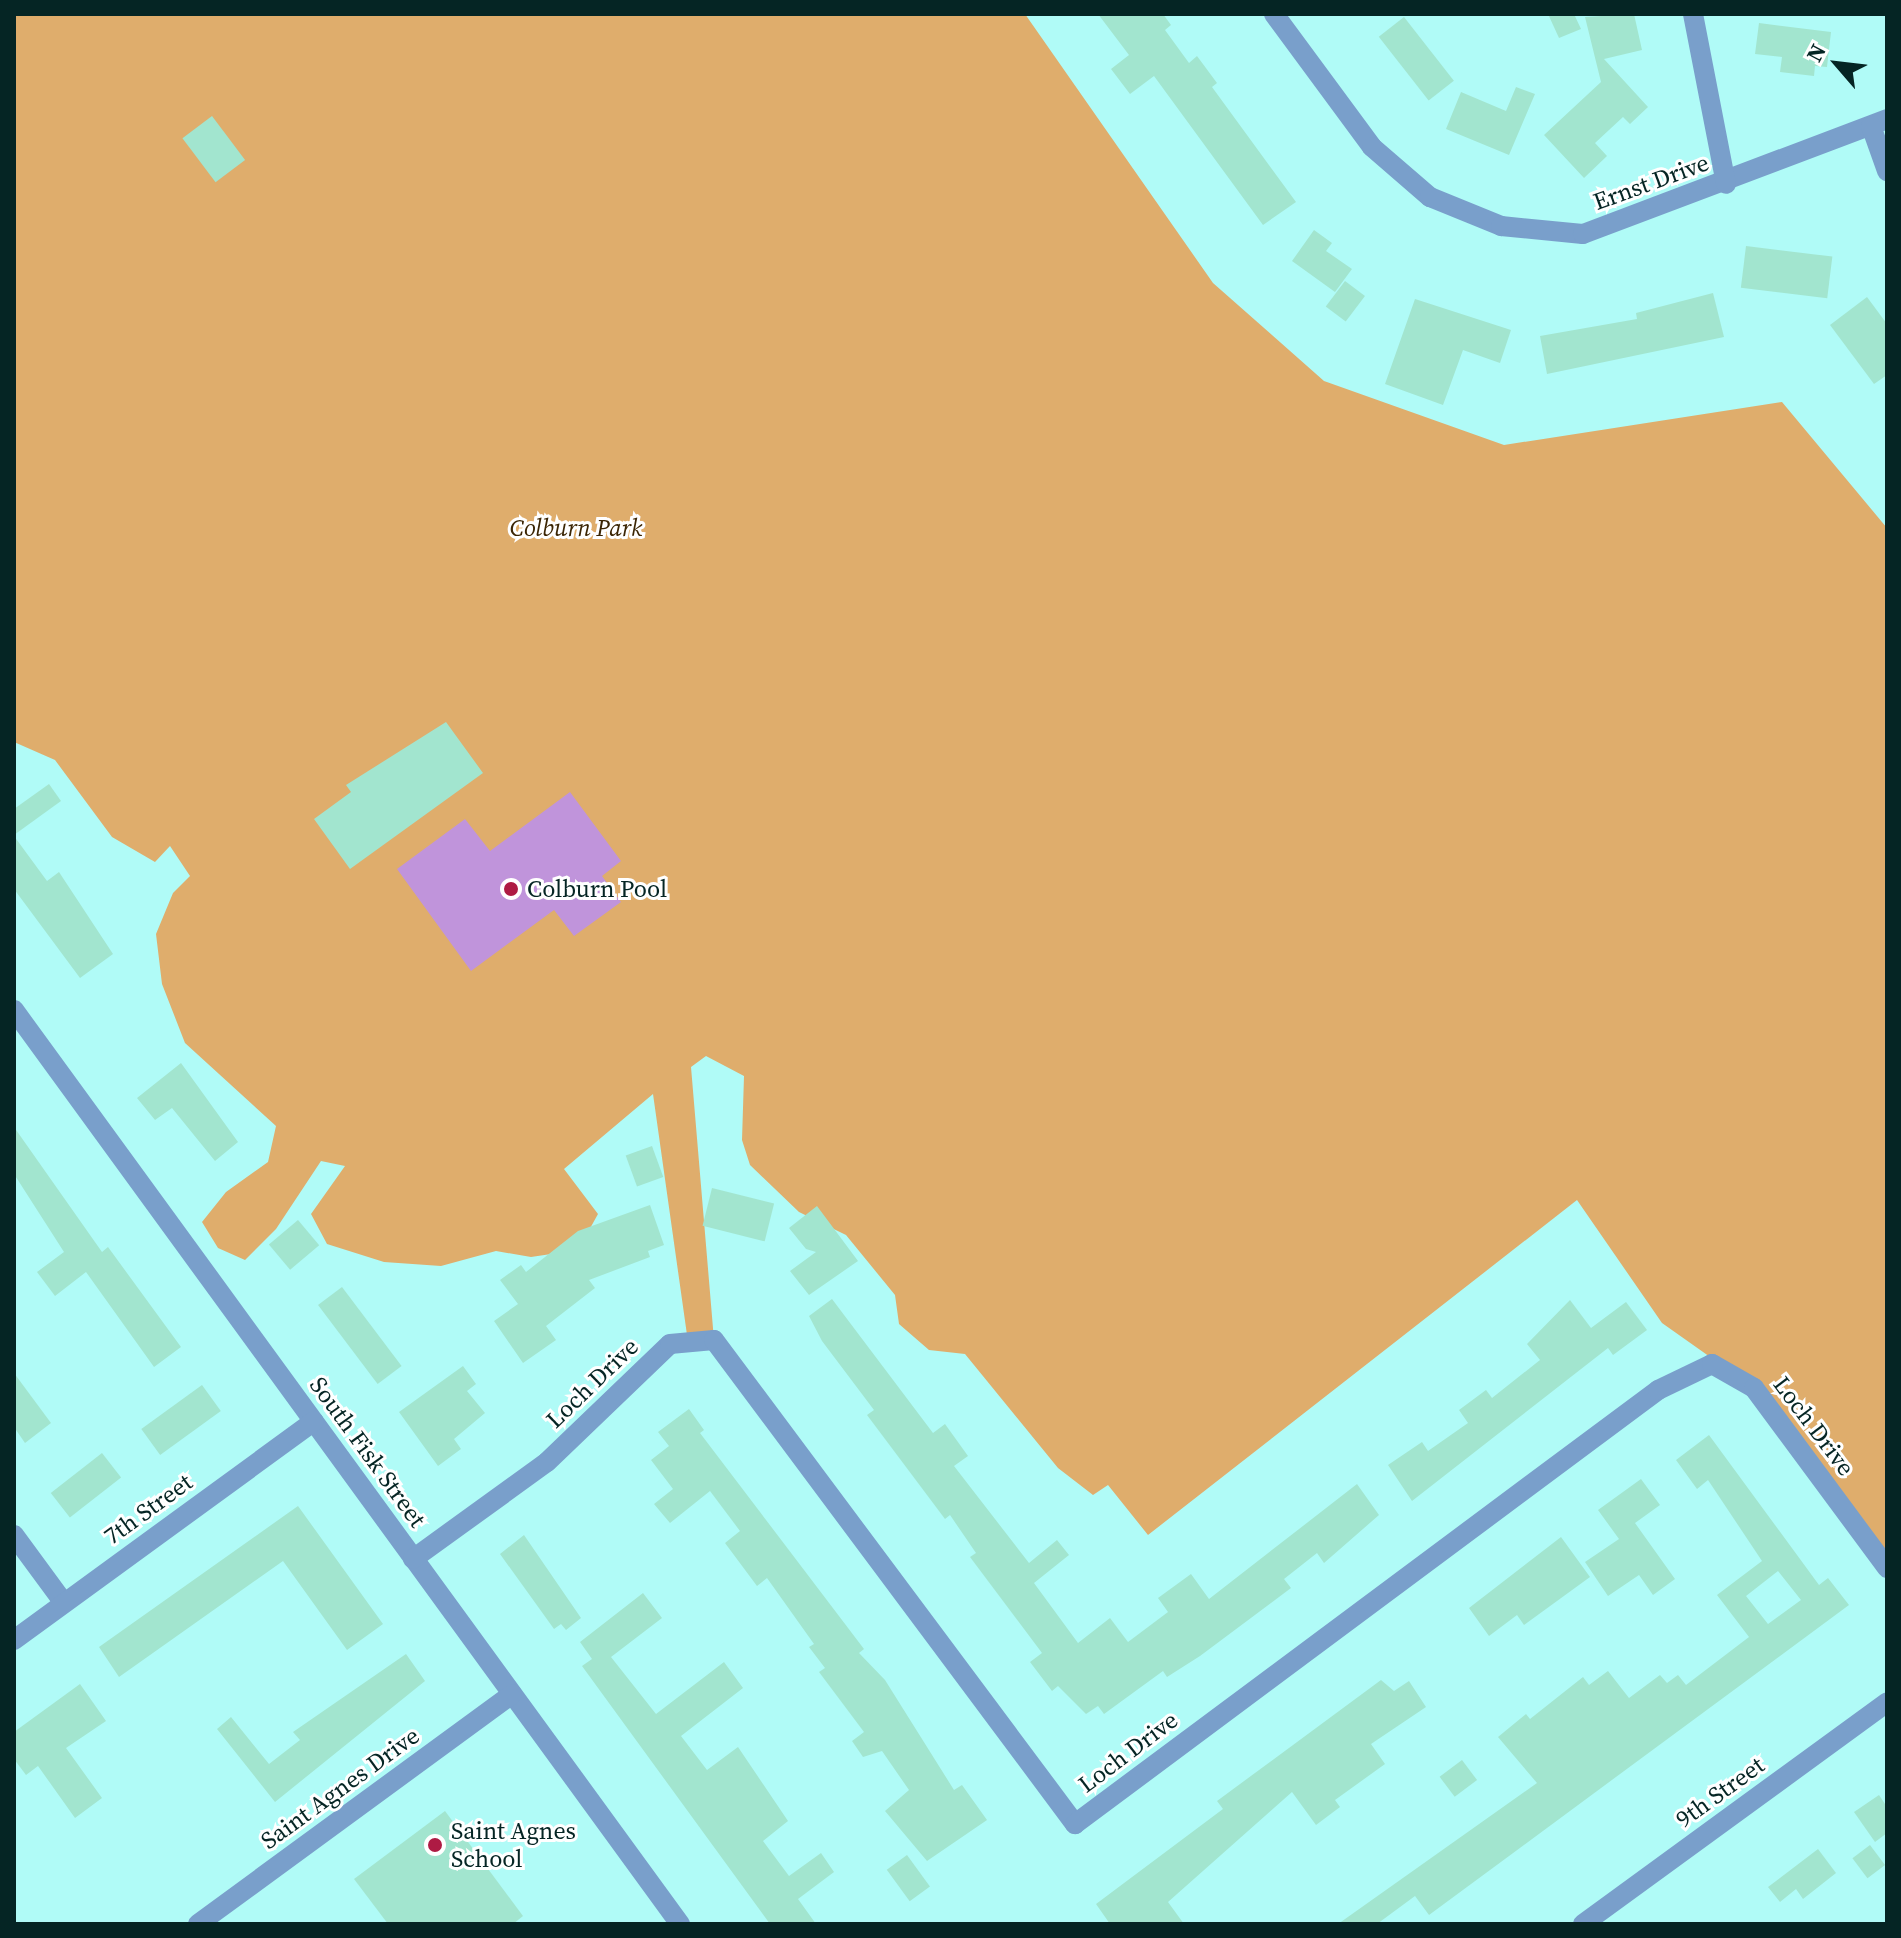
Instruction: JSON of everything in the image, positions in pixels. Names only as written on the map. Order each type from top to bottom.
[{"type":"street","name":"Ernst Drive","points":[[1274,14],[1372,147],[1430,197],[1501,226],[1583,234],[1726,184],[1879,122]]},
{"type":"street","points":[[1693,14],[1726,184]]},
{"type":"street","points":[[1879,122],[1887,171]]},
{"type":"street","name":"South Fisk Street","points":[[14,1010],[680,1924]]},
{"type":"street","name":"Loch Drive","points":[[413,1559],[547,1462],[670,1344],[714,1340],[1075,1824],[1658,1390],[1712,1364],[1754,1388],[1887,1568]]},
{"type":"street","name":"7th Street","points":[[14,1640],[314,1421]]},
{"type":"street","points":[[14,1535],[64,1603]]},
{"type":"street","name":"Saint Agnes Drive","points":[[198,1924],[512,1694]]},
{"type":"street","name":"9th Street","points":[[1583,1924],[1887,1702]]},
{"type":"green space","name":"Colburn Park","points":[[14,14],[1025,14],[1213,283],[1324,381],[1504,445],[1782,402],[1887,528],[1887,1568],[1754,1388],[1662,1323],[1577,1200],[1148,1535],[1108,1485],[1093,1495],[1058,1468],[965,1354],[929,1350],[899,1324],[895,1295],[846,1235],[799,1212],[750,1165],[742,1140],[744,1076],[706,1056],[691,1067],[714,1340],[688,1342],[653,1094],[564,1169],[598,1214],[578,1250],[531,1257],[496,1251],[441,1266],[384,1262],[327,1244],[311,1214],[345,1166],[321,1161],[276,1229],[245,1260],[218,1248],[202,1222],[226,1192],[268,1162],[276,1126],[185,1043],[162,984],[156,934],[173,893],[190,876],[170,846],[155,862],[112,837],[55,760],[14,742]]},
{"type":"shaded area","name":"Colburn Pool","points":[[570,792],[621,861],[602,876],[621,902],[574,936],[554,910],[471,971],[397,869],[465,819],[490,851]]},
{"type":"building","points":[[1098,14],[1163,14],[1171,25],[1165,30],[1189,63],[1197,56],[1217,83],[1212,87],[1296,202],[1263,225],[1154,76],[1130,94],[1111,69],[1129,55]]},
{"type":"building","points":[[1548,14],[1574,14],[1581,29],[1559,38]]},
{"type":"building","points":[[1634,14],[1642,50],[1604,59],[1648,107],[1630,124],[1623,117],[1595,143],[1607,156],[1584,178],[1544,135],[1601,82],[1585,17]]},
{"type":"building","points":[[1404,17],[1454,81],[1429,101],[1379,37]]},
{"type":"building","points":[[1759,23],[1831,32],[1827,67],[1815,66],[1814,76],[1780,72],[1782,57],[1755,54]]},
{"type":"building","points":[[1516,87],[1535,94],[1509,155],[1446,129],[1461,92],[1506,111]]},
{"type":"building","points":[[212,116],[245,160],[216,182],[182,138]]},
{"type":"building","points":[[1314,230],[1332,243],[1326,251],[1352,269],[1335,292],[1292,261]]},
{"type":"building","points":[[1746,246],[1832,257],[1827,298],[1741,288]]},
{"type":"building","points":[[1345,281],[1365,296],[1346,322],[1326,307]]},
{"type":"building","points":[[1713,293],[1724,337],[1547,374],[1540,336],[1637,319],[1636,313]]},
{"type":"building","points":[[1867,297],[1887,324],[1887,375],[1874,384],[1830,325]]},
{"type":"building","points":[[1415,299],[1511,330],[1500,363],[1463,350],[1443,405],[1385,384]]},
{"type":"building","points":[[446,722],[483,773],[350,869],[314,819],[351,792],[346,785]]},
{"type":"building","points":[[49,784],[61,801],[14,835],[14,809]]},
{"type":"building","points":[[14,836],[47,881],[59,872],[113,954],[80,978],[14,889]]},
{"type":"building","points":[[181,1063],[238,1142],[215,1161],[172,1108],[155,1120],[137,1098]]},
{"type":"building","points":[[14,1127],[102,1252],[108,1247],[181,1347],[154,1367],[86,1272],[55,1296],[37,1272],[64,1252],[14,1174]]},
{"type":"building","points":[[652,1146],[663,1177],[637,1187],[626,1156]]},
{"type":"building","points":[[712,1188],[774,1203],[765,1241],[703,1226]]},
{"type":"building","points":[[650,1205],[664,1245],[648,1251],[650,1257],[589,1280],[595,1288],[546,1326],[556,1340],[523,1363],[494,1321],[518,1304],[500,1280],[521,1265],[526,1272],[578,1231]]},
{"type":"building","points":[[817,1206],[858,1261],[809,1295],[790,1271],[816,1252],[806,1249],[789,1228]]},
{"type":"building","points":[[298,1220],[319,1245],[290,1270],[269,1244]]},
{"type":"building","points":[[342,1287],[402,1366],[378,1384],[318,1305]]},
{"type":"building","points":[[832,1299],[933,1433],[945,1424],[968,1456],[954,1466],[1029,1563],[1057,1540],[1069,1555],[1034,1583],[1078,1643],[1110,1618],[1128,1642],[1168,1612],[1158,1598],[1191,1574],[1209,1599],[1357,1484],[1379,1515],[1324,1563],[1317,1553],[1284,1579],[1291,1588],[1200,1656],[1167,1677],[1163,1671],[1104,1714],[1098,1706],[1086,1714],[1058,1686],[1052,1691],[1030,1662],[1042,1653],[970,1557],[976,1553],[950,1515],[945,1519],[867,1415],[874,1410],[822,1341],[809,1316]]},
{"type":"building","points":[[1570,1300],[1591,1328],[1626,1302],[1647,1330],[1613,1355],[1608,1348],[1412,1501],[1388,1465],[1422,1442],[1428,1451],[1468,1423],[1459,1410],[1486,1390],[1492,1398],[1540,1360],[1527,1344]]},
{"type":"building","points":[[463,1366],[476,1384],[467,1391],[485,1413],[454,1439],[461,1449],[438,1466],[399,1412]]},
{"type":"building","points":[[14,1373],[51,1423],[25,1443],[14,1427]]},
{"type":"building","points":[[202,1385],[221,1411],[160,1455],[141,1429]]},
{"type":"building","points":[[689,1409],[704,1430],[700,1433],[864,1649],[859,1653],[885,1680],[954,1790],[962,1785],[987,1820],[927,1861],[885,1811],[909,1790],[882,1751],[863,1757],[852,1741],[864,1732],[819,1672],[825,1668],[809,1647],[814,1644],[767,1578],[757,1586],[725,1543],[740,1531],[710,1491],[670,1523],[654,1504],[673,1489],[651,1460],[669,1446],[658,1432]]},
{"type":"building","points":[[1709,1435],[1819,1585],[1828,1578],[1849,1605],[1429,1915],[1415,1896],[1377,1924],[1338,1924],[1537,1783],[1498,1737],[1526,1714],[1530,1719],[1583,1677],[1589,1685],[1608,1671],[1629,1698],[1660,1675],[1667,1683],[1678,1675],[1686,1685],[1749,1637],[1717,1595],[1762,1561],[1708,1480],[1697,1489],[1676,1460]],"holes":[[[1778,1571],[1801,1600],[1768,1624],[1746,1596]]]},
{"type":"building","points":[[102,1453],[121,1477],[70,1517],[51,1493]]},
{"type":"building","points":[[1641,1479],[1660,1505],[1635,1523],[1675,1579],[1653,1595],[1639,1575],[1608,1596],[1585,1562],[1619,1539],[1598,1510]]},
{"type":"building","points":[[298,1506],[383,1624],[347,1650],[283,1561],[119,1677],[99,1647]]},
{"type":"building","points":[[524,1535],[581,1618],[566,1630],[561,1624],[554,1629],[500,1554]]},
{"type":"building","points":[[1561,1537],[1590,1577],[1524,1625],[1517,1615],[1489,1636],[1469,1608]]},
{"type":"building","points":[[643,1593],[662,1618],[611,1657],[656,1714],[724,1662],[743,1688],[681,1736],[707,1770],[738,1747],[788,1821],[763,1841],[789,1876],[821,1853],[834,1872],[798,1899],[816,1924],[770,1924],[582,1666],[592,1659],[580,1642]]},
{"type":"building","points":[[406,1654],[425,1681],[275,1802],[217,1729],[231,1717],[269,1764],[300,1740],[293,1732]]},
{"type":"building","points":[[1381,1680],[1394,1691],[1409,1681],[1426,1707],[1371,1744],[1385,1764],[1335,1800],[1340,1807],[1316,1825],[1292,1792],[1168,1902],[1184,1924],[1110,1924],[1096,1904],[1223,1809],[1217,1801]]},
{"type":"building","points":[[80,1684],[106,1721],[66,1748],[102,1798],[75,1818],[38,1766],[26,1775],[14,1759],[14,1732]]},
{"type":"building","points":[[1462,1760],[1477,1780],[1455,1797],[1440,1777]]},
{"type":"building","points":[[1879,1795],[1887,1807],[1887,1833],[1875,1842],[1854,1812]]},
{"type":"building","name":"Saint Agnes School","points":[[445,1811],[523,1916],[513,1924],[388,1924],[354,1879]]},
{"type":"building","points":[[1870,1845],[1885,1865],[1867,1878],[1852,1858]]},
{"type":"building","points":[[1818,1849],[1836,1873],[1803,1899],[1796,1889],[1780,1902],[1768,1887]]},
{"type":"building","points":[[907,1855],[930,1887],[910,1901],[887,1870]]},
{"type":"place","name":"Colburn Pool","points":[[511,889]]},
{"type":"place","name":"Saint Agnes School","points":[[435,1845]]}]
